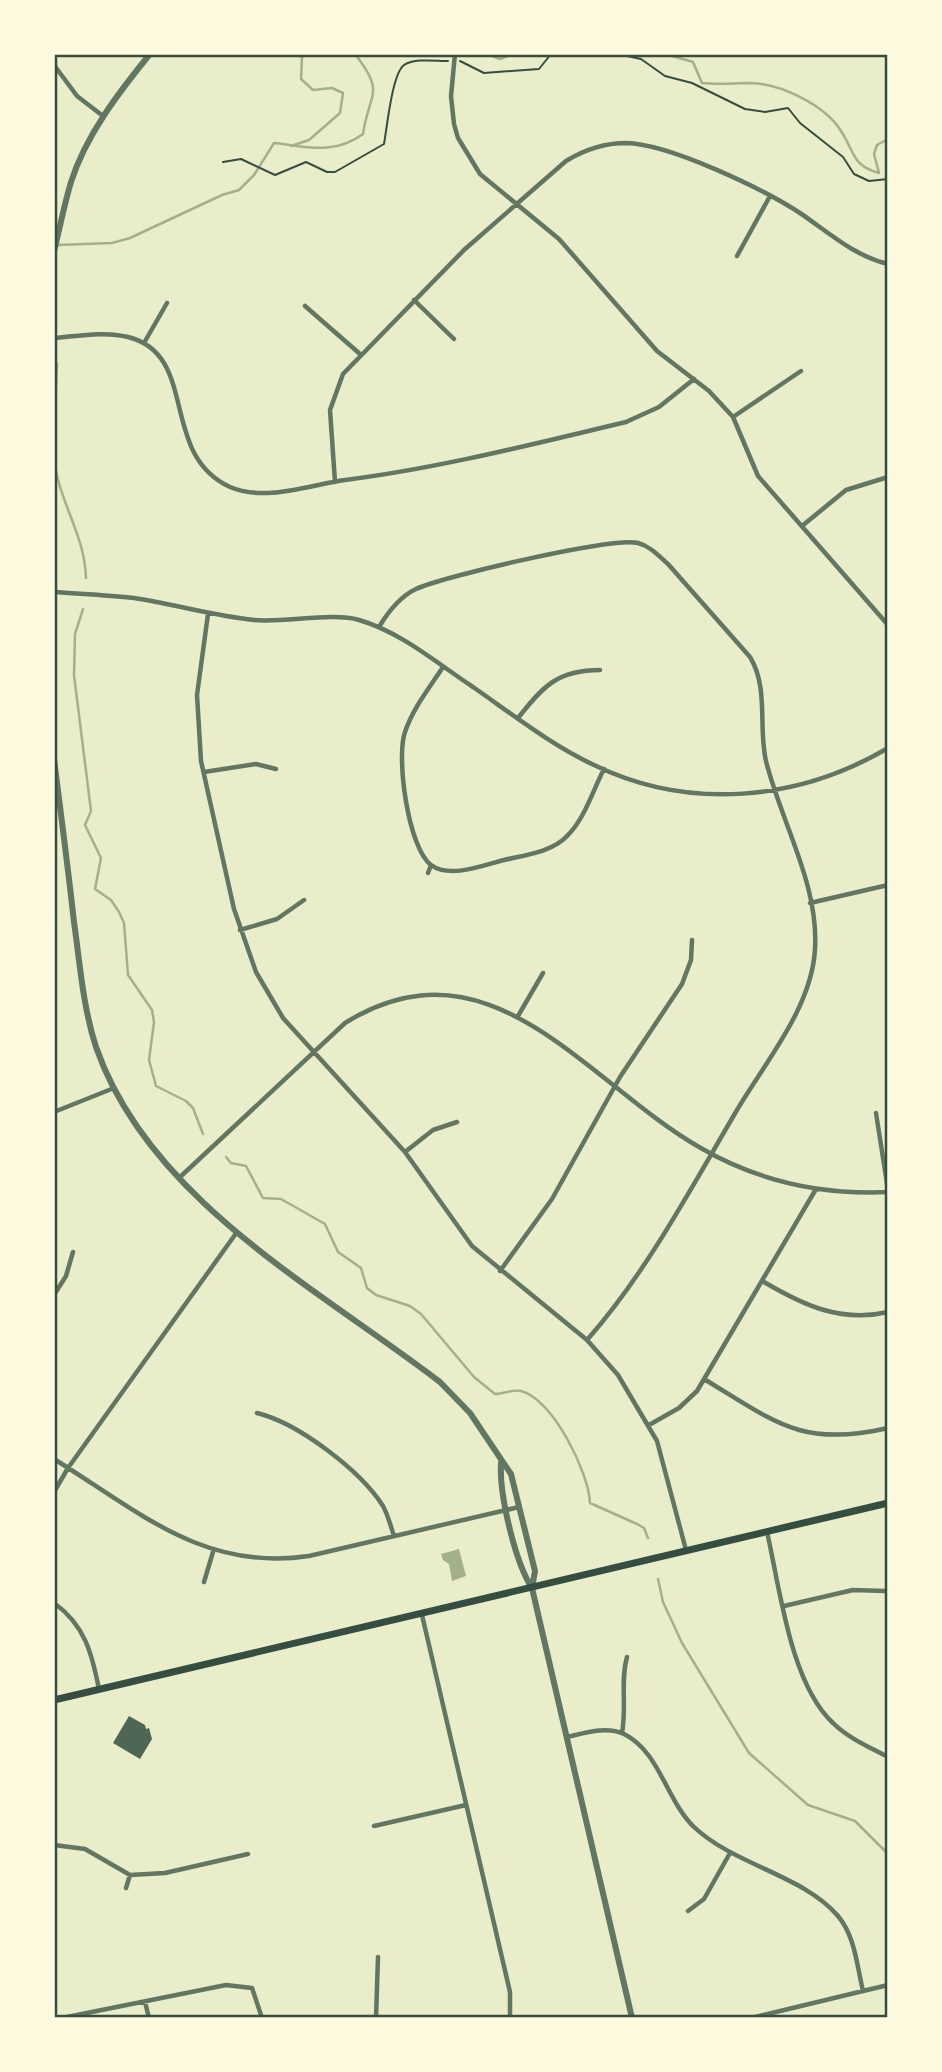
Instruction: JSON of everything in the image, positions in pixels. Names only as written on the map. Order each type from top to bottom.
[{"type":"main road","points":[[54,1700],[888,1503]]},
{"type":"street","points":[[54,251],[84,150],[103,116],[150,54]]},
{"type":"street","points":[[454,54],[451,110],[458,138],[480,174],[559,239],[657,351],[694,379],[733,417],[758,475],[888,625]]},
{"type":"street","points":[[54,65],[77,96],[103,116]]},
{"type":"street","points":[[335,482],[330,410],[343,374],[464,250],[566,161],[584,150],[628,143],[704,165],[770,196],[855,252],[888,264]]},
{"type":"street","points":[[737,256],[770,196]]},
{"type":"street","points":[[414,300],[454,339]]},
{"type":"street","points":[[144,342],[167,303]]},
{"type":"street","points":[[304,306],[360,354]]},
{"type":"street","points":[[54,338],[119,335],[144,342],[167,366],[190,447],[198,462],[216,479],[238,489],[261,493],[411,472],[626,422],[659,407],[694,379]]},
{"type":"street","points":[[733,417],[801,371]]},
{"type":"street","points":[[802,526],[846,490],[888,477]]},
{"type":"street","points":[[379,627],[403,597],[440,581],[605,543],[639,543],[653,550],[668,564],[754,663],[762,699],[766,759],[797,849],[810,903],[816,948],[808,988],[637,1275],[587,1340]]},
{"type":"street","points":[[54,592],[134,598],[208,614],[272,622],[357,619],[379,627],[567,750],[642,784],[683,793],[718,796],[775,790],[856,766],[888,748]]},
{"type":"street","points":[[208,614],[197,695],[204,772],[240,930],[266,992],[283,1018],[313,1053],[405,1152],[472,1247],[587,1340],[618,1375],[649,1425],[664,1460],[687,1551]]},
{"type":"street","points":[[443,667],[412,714],[401,751],[413,831],[423,856],[431,865],[443,870],[467,870],[558,844],[578,822],[604,769]]},
{"type":"street","points":[[518,718],[540,691],[559,677],[579,670],[600,670]]},
{"type":"street","points":[[54,759],[83,991],[96,1047],[114,1088],[154,1149],[179,1178],[237,1232],[440,1382],[470,1413],[501,1463],[511,1474],[535,1571],[532,1588]]},
{"type":"street","points":[[204,772],[256,764],[276,769]]},
{"type":"street","points":[[428,873],[431,865]]},
{"type":"street","points":[[810,903],[888,885]]},
{"type":"street","points":[[240,930],[288,914],[304,900]]},
{"type":"street","points":[[500,1271],[552,1199],[614,1087],[688,972],[693,949],[692,940]]},
{"type":"street","points":[[518,1016],[543,973]]},
{"type":"street","points":[[179,1178],[345,1023],[375,1006],[420,995],[467,997],[518,1016],[575,1054],[657,1121],[711,1154],[753,1174],[817,1189],[858,1194],[888,1191],[876,1113]]},
{"type":"street","points":[[54,1112],[114,1088]]},
{"type":"street","points":[[405,1152],[433,1130],[457,1122]]},
{"type":"street","points":[[649,1425],[679,1408],[704,1379],[817,1189]]},
{"type":"street","points":[[54,1492],[68,1468],[237,1232]]},
{"type":"street","points":[[54,1295],[66,1276],[73,1252]]},
{"type":"street","points":[[764,1282],[810,1307],[833,1314],[855,1316],[888,1312]]},
{"type":"street","points":[[704,1379],[776,1422],[808,1434],[843,1436],[888,1428]]},
{"type":"street","points":[[257,1413],[281,1419],[366,1484],[384,1508],[394,1536]]},
{"type":"street","points":[[54,1460],[163,1528],[213,1552],[246,1559],[282,1560],[520,1507]]},
{"type":"street","points":[[501,1463],[500,1477],[507,1510],[523,1574],[532,1588],[632,2018]]},
{"type":"street","points":[[767,1532],[800,1670],[813,1699],[836,1726],[888,1756]]},
{"type":"street","points":[[204,1582],[213,1552]]},
{"type":"street","points":[[785,1606],[853,1590],[885,1591]]},
{"type":"street","points":[[54,1603],[78,1623],[89,1646],[99,1690]]},
{"type":"street","points":[[422,1615],[510,1992],[510,2018]]},
{"type":"street","points":[[622,1733],[626,1711],[623,1670],[627,1657]]},
{"type":"street","points":[[567,1737],[598,1731],[622,1733],[648,1754],[688,1821],[730,1853],[810,1894],[837,1914],[850,1936],[863,1991]]},
{"type":"street","points":[[373,1826],[466,1805]]},
{"type":"street","points":[[54,1845],[85,1849],[130,1875],[165,1873],[248,1854]]},
{"type":"street","points":[[688,1911],[704,1899],[730,1853]]},
{"type":"street","points":[[126,1888],[130,1875]]},
{"type":"street","points":[[376,2018],[378,1957]]},
{"type":"street","points":[[62,2018],[215,1985],[252,1988],[262,2018]]},
{"type":"street","points":[[751,2018],[888,1985]]},
{"type":"street","points":[[145,2002],[149,2018]]},
{"type":"path","points":[[223,162],[241,159],[275,175],[306,162],[327,172],[335,172],[384,144],[397,76],[404,66],[419,61],[444,61],[465,62],[484,72],[539,69],[551,54]]},
{"type":"path","points":[[618,54],[641,59],[665,76],[692,83],[745,109],[765,112],[788,108],[800,123],[843,157],[854,174],[869,181],[888,179]]},
{"type":"shaded area","points":[[459,1549],[466,1576],[452,1581],[449,1564],[443,1560],[441,1554]]},
{"type":"building","points":[[129,1716],[145,1725],[146,1729],[149,1728],[152,1739],[140,1759],[113,1743]]},
{"type":"waterway","points":[[291,146],[309,140],[340,113],[343,93],[332,88],[313,90],[301,79],[302,57],[295,54]]},
{"type":"waterway","points":[[58,245],[112,243],[130,238],[222,195],[239,190],[254,175],[274,143],[330,147],[352,141],[363,134],[373,86],[355,54]]},
{"type":"waterway","points":[[487,54],[500,59],[513,54]]},
{"type":"waterway","points":[[665,54],[693,62],[702,83],[763,84],[801,98],[834,122],[858,162],[870,170],[879,173],[874,154],[877,145],[888,139]]},
{"type":"waterway","points":[[54,428],[57,364]]},
{"type":"waterway","points":[[54,456],[60,487],[81,546],[86,578]]},
{"type":"waterway","points":[[83,609],[75,634],[74,675],[91,811],[85,825],[101,858],[95,889],[111,900],[119,912],[124,923],[128,975],[152,1010],[154,1022],[149,1060],[156,1086],[186,1101],[193,1108],[203,1134]]},
{"type":"waterway","points":[[226,1157],[231,1163],[246,1166],[263,1198],[281,1199],[325,1224],[338,1252],[361,1268],[367,1288],[376,1295],[410,1306],[421,1314],[474,1377],[495,1394],[521,1391],[533,1397],[557,1422],[567,1439],[583,1474],[590,1503],[644,1528],[648,1538]]},
{"type":"waterway","points":[[658,1579],[663,1602],[682,1643],[749,1753],[808,1805],[855,1821],[888,1854]]}]
